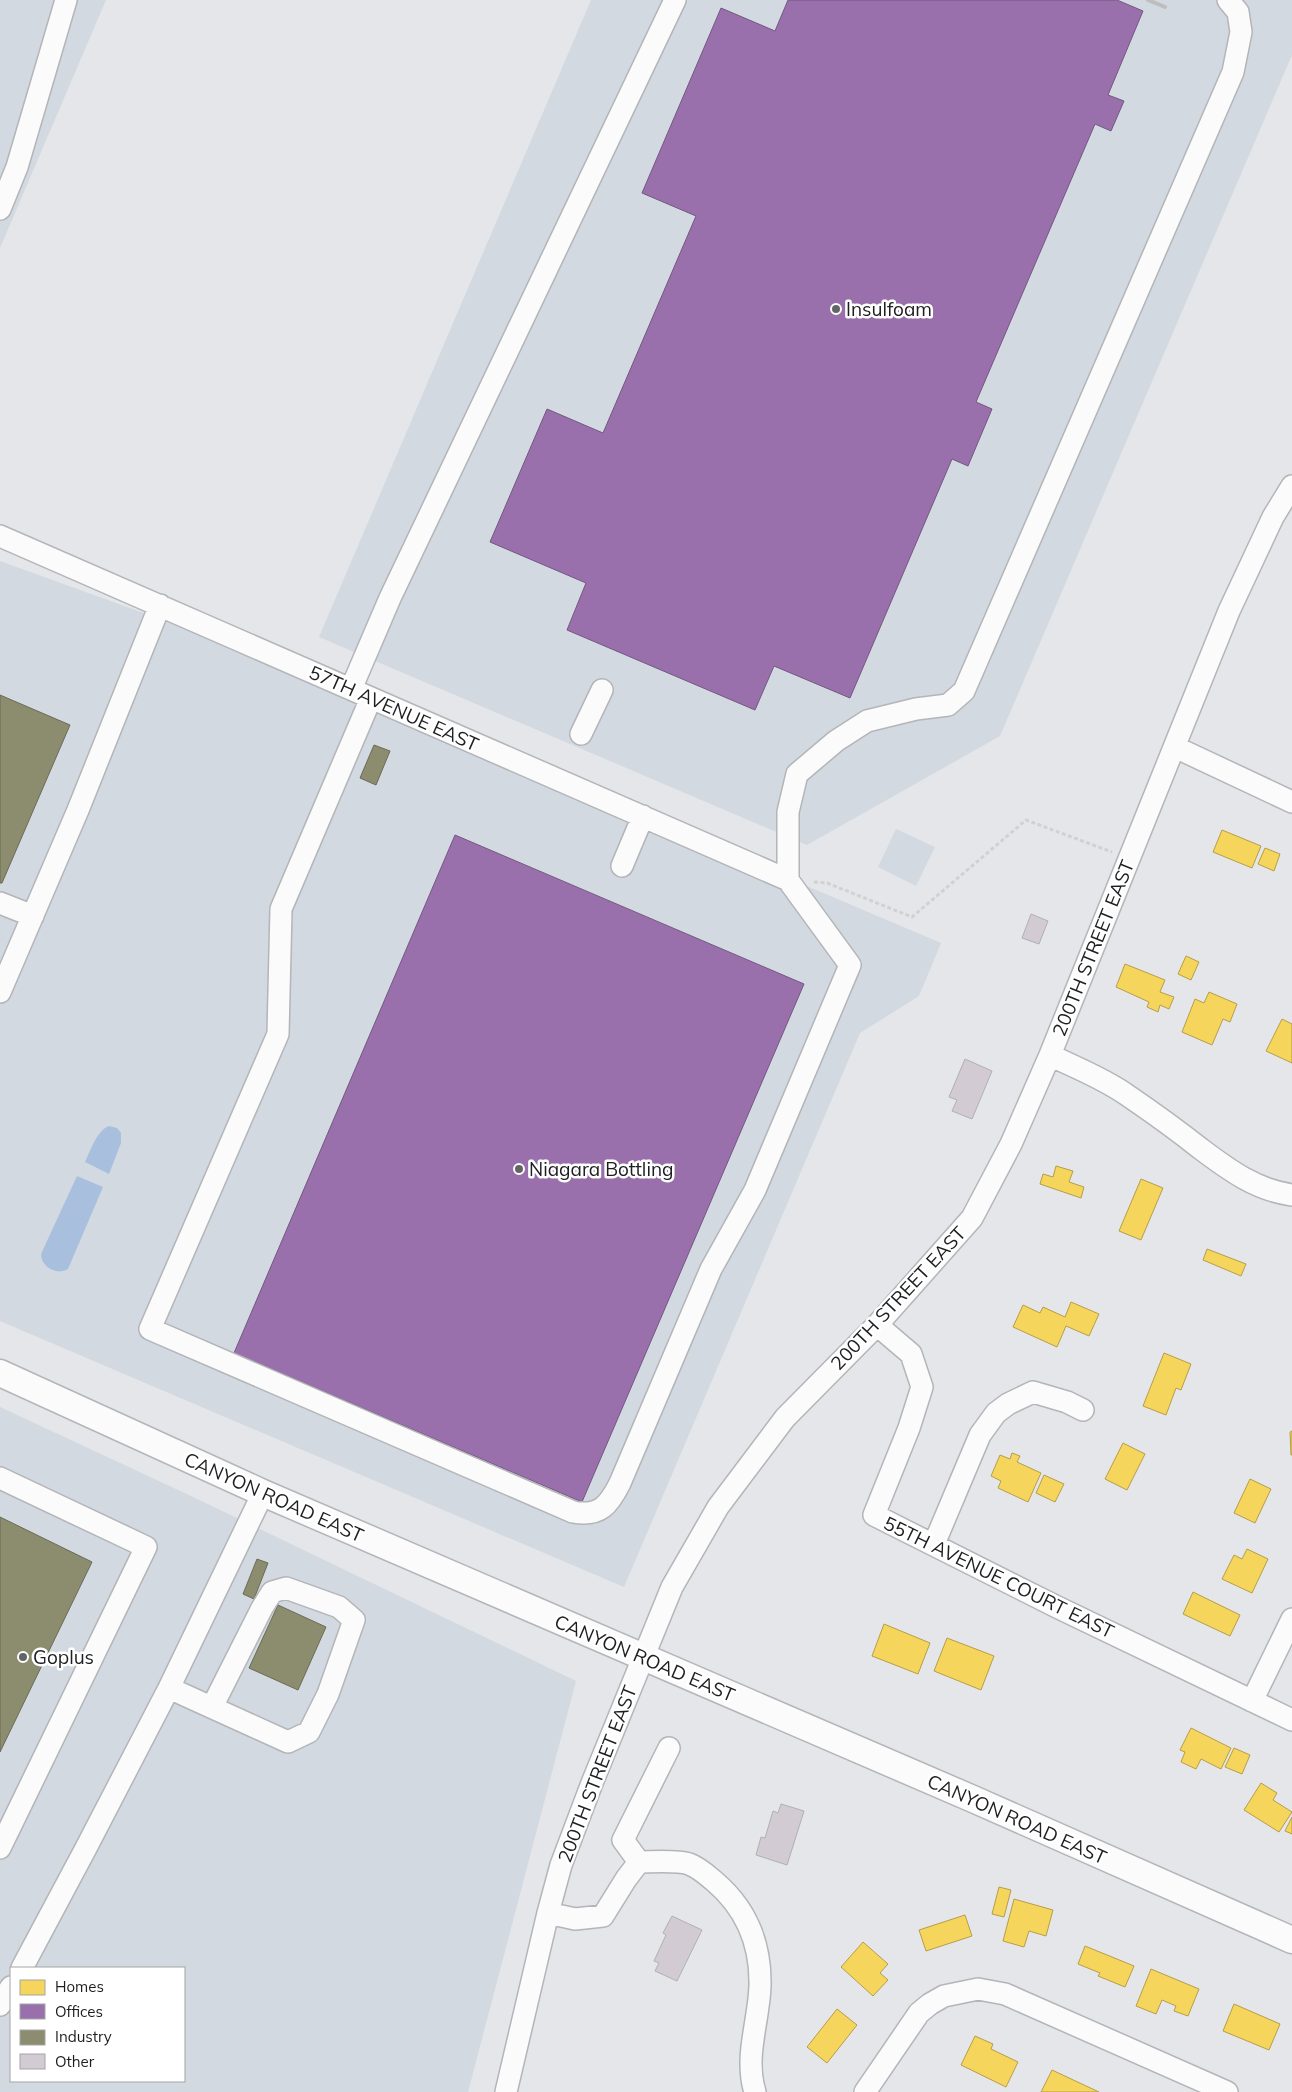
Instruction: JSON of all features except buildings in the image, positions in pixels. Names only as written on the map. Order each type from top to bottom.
[{"type":"main road","name":"CANYON ROAD EAST","points":[[0,1373],[263,1493],[1292,1940]]},
{"type":"street","points":[[0,209],[17,166],[66,0]]},
{"type":"street","points":[[350,689],[390,598],[675,0]]},
{"type":"street","points":[[371,698],[281,909],[278,1034],[150,1329],[573,1512],[584,1514],[596,1512],[606,1506],[620,1483],[711,1269],[755,1190],[850,965],[788,880],[788,812],[797,774],[836,741],[867,721],[916,709],[948,705],[964,691],[1233,72],[1241,32],[1238,12],[1228,0]]},
{"type":"street","name":"200TH STREET EAST","points":[[506,2092],[561,1865],[672,1586],[718,1507],[784,1418],[877,1325],[972,1218],[1011,1144],[1050,1055],[1243,579],[1273,518],[1290,489]]},
{"type":"street","name":"57TH AVENUE EAST","points":[[0,536],[788,880]]},
{"type":"street","points":[[2,982],[78,810],[160,605]]},
{"type":"street","points":[[582,734],[602,690]]},
{"type":"street","points":[[1175,747],[1292,802]]},
{"type":"street","points":[[622,866],[643,816]]},
{"type":"street","points":[[0,902],[32,916]]},
{"type":"street","points":[[1050,1055],[1099,1078],[1126,1094],[1215,1161],[1238,1175],[1251,1182],[1292,1195]]},
{"type":"street","name":"55TH AVENUE COURT EAST","points":[[877,1325],[911,1354],[922,1386],[909,1428],[874,1515],[1057,1607],[1292,1720]]},
{"type":"street","points":[[934,1544],[980,1434],[996,1413],[1008,1404],[1033,1392],[1067,1402],[1083,1410]]},
{"type":"street","points":[[0,1478],[146,1547],[0,1848]]},
{"type":"street","points":[[23,1967],[169,1688],[263,1493]]},
{"type":"street","points":[[169,1688],[288,1742],[309,1732],[328,1694],[354,1620],[339,1607],[286,1588],[272,1592],[212,1707]]},
{"type":"street","points":[[1252,1700],[1292,1619]]},
{"type":"street","points":[[639,1862],[623,1840],[669,1748]]},
{"type":"street","points":[[548,1913],[575,1919],[604,1916],[626,1879],[639,1862]]},
{"type":"street","points":[[639,1862],[688,1863],[704,1872],[723,1888],[735,1902],[744,1917],[754,1940],[759,1968],[760,1987],[751,2051],[752,2082],[755,2092]]},
{"type":"street","points":[[865,2092],[919,2013],[944,1996],[978,1989],[1005,1994],[1227,2092]]},
{"type":"street","points":[[0,2005],[10,1990]]},
{"type":"path","points":[[788,880],[827,883],[912,917],[1026,820],[1130,858]]},
{"type":"shaded area","points":[[0,0],[106,0],[0,248]]},
{"type":"shaded area","points":[[591,0],[1292,0],[1292,55],[1000,736],[807,845],[319,637]]},
{"type":"shaded area","points":[[0,561],[279,662],[941,943],[919,996],[860,1033],[624,1587],[0,1321]]},
{"type":"shaded area","points":[[896,829],[935,847],[916,886],[878,867]]},
{"type":"shaded area","points":[[0,1407],[191,1496],[576,1681],[468,2092],[0,2092]]},
{"type":"water","points":[[109,1126],[117,1128],[121,1133],[121,1143],[109,1174],[85,1162],[97,1137]]},
{"type":"water","points":[[77,1176],[103,1187],[68,1269],[55,1271],[44,1263],[41,1254]]},
{"type":"railway","points":[[1148,0],[1165,7]]},
{"type":"place","name":"Insulfoam","points":[[836,309]]},
{"type":"place","name":"Niagara Bottling","points":[[519,1169]]},
{"type":"place","name":"Goplus","points":[[23,1657]]}]
